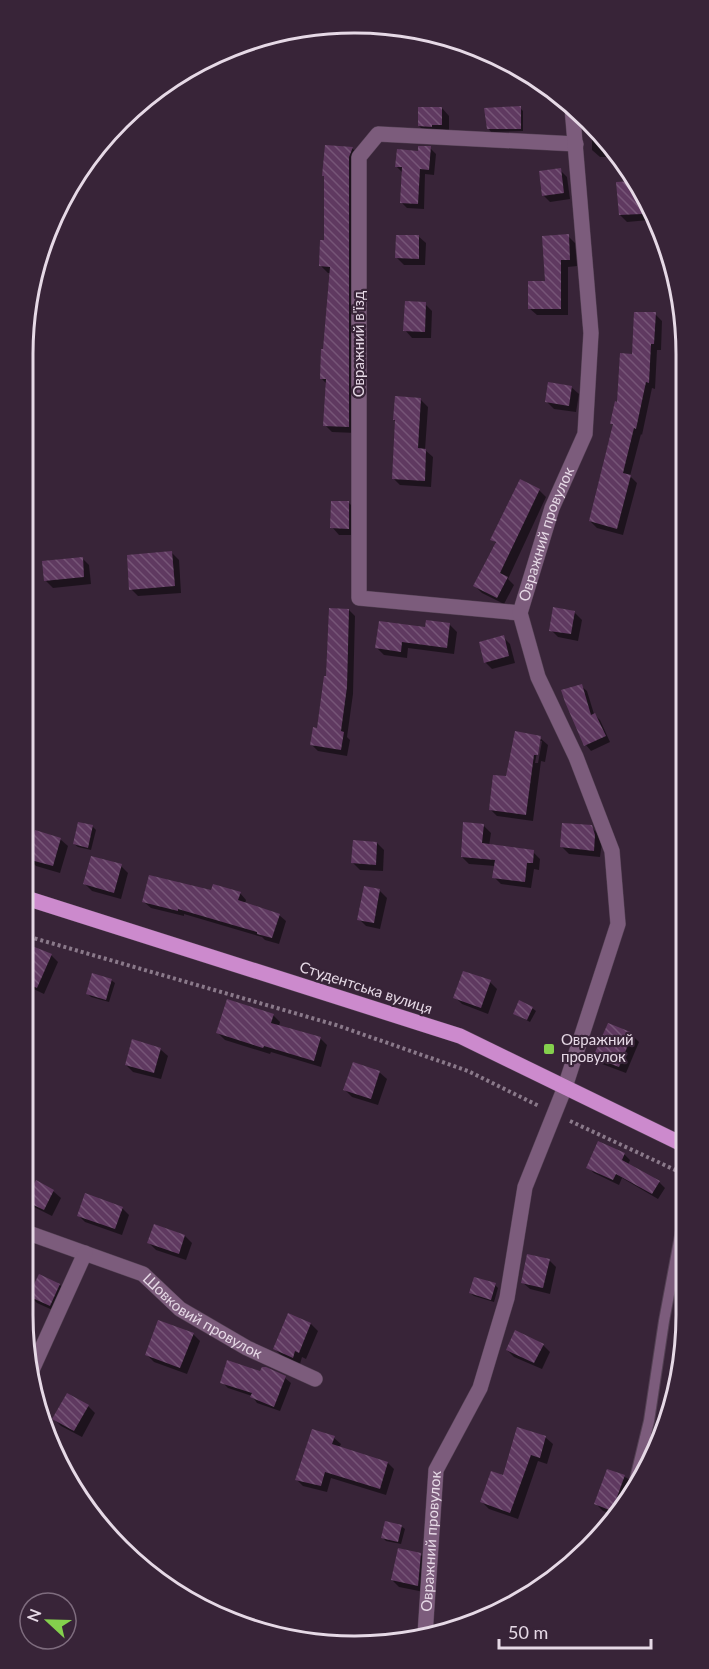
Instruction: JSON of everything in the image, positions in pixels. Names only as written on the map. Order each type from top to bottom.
[{"type":"main road","name":"Студентська вулиця","points":[[33,900],[460,1036],[676,1141]]},
{"type":"street","name":"Овражний провулок","points":[[425,1628],[436,1470],[480,1388],[507,1298],[525,1187],[565,1087],[618,924],[612,851],[576,757],[538,677],[520,613],[552,508],[585,434],[591,333],[573,119]]},
{"type":"street","name":"Овражний в'їзд","points":[[520,613],[359,598],[359,157],[378,134],[576,144]]},
{"type":"street","name":"Шовковий провулок","points":[[33,1235],[143,1274],[180,1309],[247,1348],[315,1379]]},
{"type":"street","points":[[37,1360],[85,1253]]},
{"type":"lane","points":[[638,1466],[649,1421],[676,1258]]},
{"type":"path","points":[[33,937],[336,1025],[468,1071],[676,1170]]},
{"type":"building","points":[[521,106],[521,129],[487,129],[484,108]]},
{"type":"building","points":[[418,107],[442,107],[442,125],[418,126]]},
{"type":"building","points":[[325,145],[353,147],[349,157],[349,427],[323,426],[326,379],[320,379],[321,349],[323,349],[330,267],[319,266],[320,240],[324,240],[324,176],[322,176]]},
{"type":"building","points":[[418,146],[431,146],[429,170],[420,169],[418,204],[400,203],[402,167],[395,167],[397,149],[418,151]]},
{"type":"building","points":[[561,168],[564,193],[542,196],[539,171]]},
{"type":"building","points":[[625,181],[642,214],[619,215],[616,182]]},
{"type":"building","points":[[569,234],[570,260],[561,260],[561,309],[528,309],[528,281],[545,281],[542,236]]},
{"type":"building","points":[[396,235],[419,235],[419,259],[395,258]]},
{"type":"building","points":[[405,301],[426,302],[425,332],[403,331]]},
{"type":"building","points":[[634,312],[656,312],[654,344],[651,344],[649,383],[646,382],[636,429],[634,428],[623,473],[631,475],[617,529],[589,521],[613,424],[610,424],[615,401],[617,402],[620,353],[632,354]]},
{"type":"building","points":[[548,382],[572,386],[569,406],[545,402]]},
{"type":"building","points":[[395,396],[421,398],[418,448],[426,449],[425,481],[392,479]]},
{"type":"building","points":[[520,479],[540,489],[500,573],[508,577],[497,598],[473,586],[496,542],[490,540]]},
{"type":"building","points":[[331,501],[349,501],[349,529],[330,528]]},
{"type":"building","points":[[172,551],[175,586],[129,590],[127,555]]},
{"type":"building","points":[[83,557],[84,577],[44,581],[42,561]]},
{"type":"building","points":[[553,607],[575,611],[571,634],[549,631]]},
{"type":"building","points":[[329,608],[349,609],[347,687],[341,731],[344,732],[341,750],[310,745],[313,727],[317,728],[324,676],[326,676]]},
{"type":"building","points":[[426,620],[450,623],[447,648],[402,642],[401,652],[375,648],[379,621],[425,627]]},
{"type":"building","points":[[504,635],[509,656],[484,663],[479,642]]},
{"type":"building","points":[[582,684],[591,715],[595,713],[606,736],[584,746],[561,690]]},
{"type":"building","points":[[515,731],[541,736],[538,755],[534,755],[526,815],[489,810],[493,775],[506,776]]},
{"type":"building","points":[[78,822],[93,825],[88,848],[73,844]]},
{"type":"building","points":[[463,822],[484,824],[482,843],[534,850],[533,863],[527,863],[525,882],[492,878],[495,860],[461,857]]},
{"type":"building","points":[[562,823],[592,825],[595,835],[594,851],[560,847]]},
{"type":"building","points":[[35,830],[61,838],[53,866],[33,861]]},
{"type":"building","points":[[353,840],[377,842],[376,865],[351,863]]},
{"type":"building","points":[[91,856],[122,864],[114,893],[83,884]]},
{"type":"building","points":[[149,875],[211,890],[213,884],[241,892],[238,900],[280,914],[272,938],[178,909],[178,911],[142,902]]},
{"type":"building","points":[[364,886],[380,889],[374,923],[357,920]]},
{"type":"building","points":[[33,946],[52,954],[37,988],[33,986]]},
{"type":"building","points":[[463,971],[491,980],[481,1008],[453,998]]},
{"type":"building","points":[[92,973],[112,979],[106,1000],[86,994]]},
{"type":"building","points":[[227,999],[274,1014],[271,1023],[321,1037],[314,1061],[216,1033]]},
{"type":"building","points":[[519,1000],[533,1007],[527,1020],[513,1014]]},
{"type":"building","points":[[608,1023],[633,1033],[619,1067],[593,1057]]},
{"type":"building","points":[[132,1039],[161,1048],[154,1073],[125,1065]]},
{"type":"building","points":[[353,1062],[380,1071],[371,1099],[343,1090]]},
{"type":"building","points":[[598,1141],[625,1153],[622,1160],[660,1181],[652,1194],[616,1174],[613,1180],[586,1168]]},
{"type":"building","points":[[36,1180],[54,1190],[44,1210],[33,1205],[33,1186]]},
{"type":"building","points":[[85,1193],[123,1207],[115,1229],[77,1216]]},
{"type":"building","points":[[154,1224],[185,1235],[179,1254],[147,1243]]},
{"type":"building","points":[[527,1254],[550,1259],[543,1288],[521,1283]]},
{"type":"building","points":[[39,1274],[60,1284],[50,1306],[33,1298],[33,1286]]},
{"type":"building","points":[[474,1277],[496,1283],[491,1300],[469,1293]]},
{"type":"building","points":[[288,1313],[311,1323],[299,1353],[295,1351],[293,1358],[273,1349]]},
{"type":"building","points":[[158,1320],[194,1333],[180,1368],[145,1355]]},
{"type":"building","points":[[515,1330],[544,1344],[534,1363],[506,1350]]},
{"type":"building","points":[[227,1360],[260,1371],[262,1367],[266,1367],[286,1376],[274,1407],[250,1397],[252,1393],[220,1383]]},
{"type":"building","points":[[67,1393],[89,1405],[74,1431],[52,1419]]},
{"type":"building","points":[[517,1427],[546,1436],[540,1458],[531,1455],[510,1513],[480,1502],[491,1471],[503,1475]]},
{"type":"building","points":[[312,1429],[335,1436],[332,1444],[388,1462],[380,1489],[325,1472],[321,1486],[295,1480]]},
{"type":"building","points":[[607,1469],[625,1475],[610,1510],[594,1504]]},
{"type":"building","points":[[385,1521],[402,1525],[398,1542],[381,1538]]},
{"type":"building","points":[[398,1548],[421,1553],[418,1586],[391,1580]]},
{"type":"place","name":"Овражний провулок","points":[[549,1049]]}]
